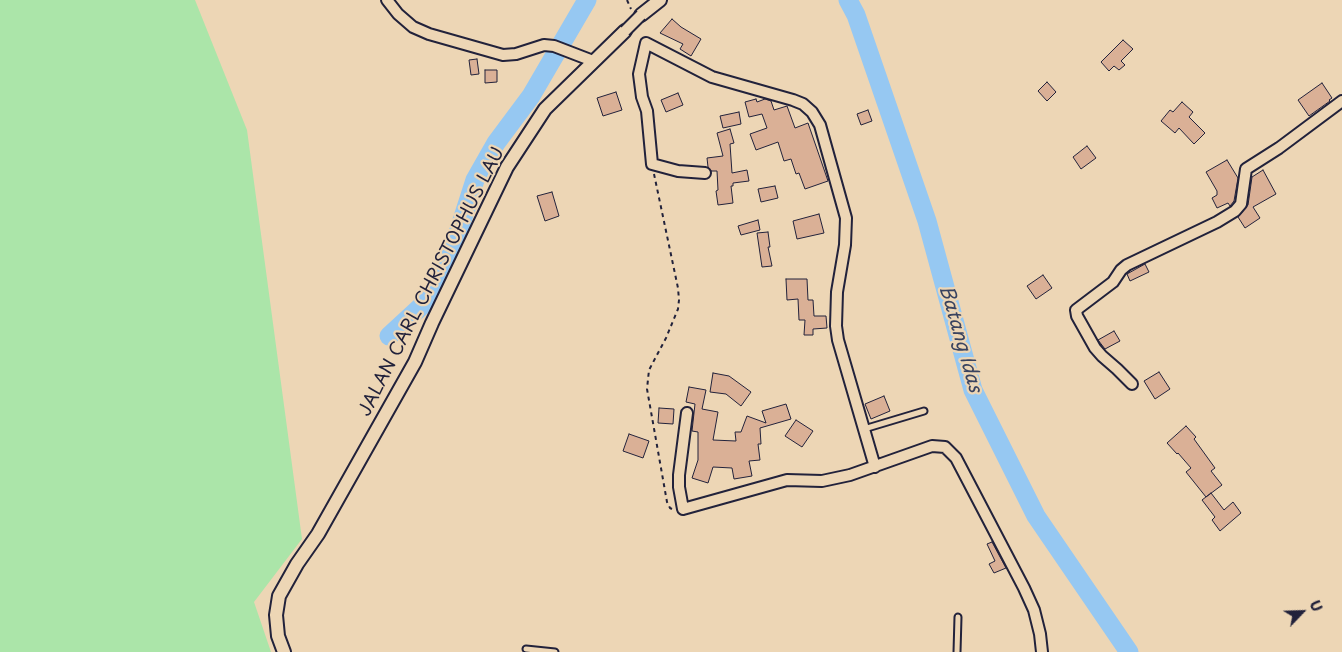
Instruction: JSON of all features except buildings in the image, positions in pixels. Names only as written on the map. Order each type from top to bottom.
[{"type":"street","points":[[387,0],[398,14],[413,27],[429,34],[503,55],[516,54],[544,45],[558,47],[593,61]]},
{"type":"street","points":[[625,31],[660,0]]},
{"type":"street","name":"JALAN CARL CHRISTOPHUS LAU","points":[[284,652],[278,636],[276,615],[279,596],[286,582],[318,534],[415,362],[507,168],[545,109],[625,31]]},
{"type":"street","points":[[705,173],[678,171],[652,164],[646,111],[639,74],[646,43],[712,77],[803,104],[812,112],[820,125],[846,218],[845,245],[836,292],[838,340],[875,467]]},
{"type":"street","points":[[1132,384],[1098,352],[1077,316],[1076,310],[1113,282],[1127,265],[1218,222],[1235,211],[1241,204],[1246,169],[1279,148],[1342,101]]},
{"type":"street","points":[[687,413],[679,475],[679,486],[684,510],[787,480],[822,481],[850,475],[932,446],[945,447],[956,458],[1005,550],[1034,610],[1042,652]]},
{"type":"lane","points":[[864,429],[924,411]]},
{"type":"lane","points":[[957,652],[958,617]]},
{"type":"lane","points":[[526,648],[555,652]]},
{"type":"path","points":[[652,164],[679,300],[678,309],[666,338],[649,370],[647,389],[667,502],[673,511],[684,510]]},
{"type":"green space","points":[[0,0],[195,0],[247,130],[302,539],[254,602],[271,652],[0,652]]},
{"type":"waterway","points":[[389,336],[440,289],[475,180],[496,143],[531,96],[587,0]]},
{"type":"waterway","name":"Batang Idas","points":[[848,0],[856,15],[927,221],[973,390],[1036,516],[1129,652]]}]
